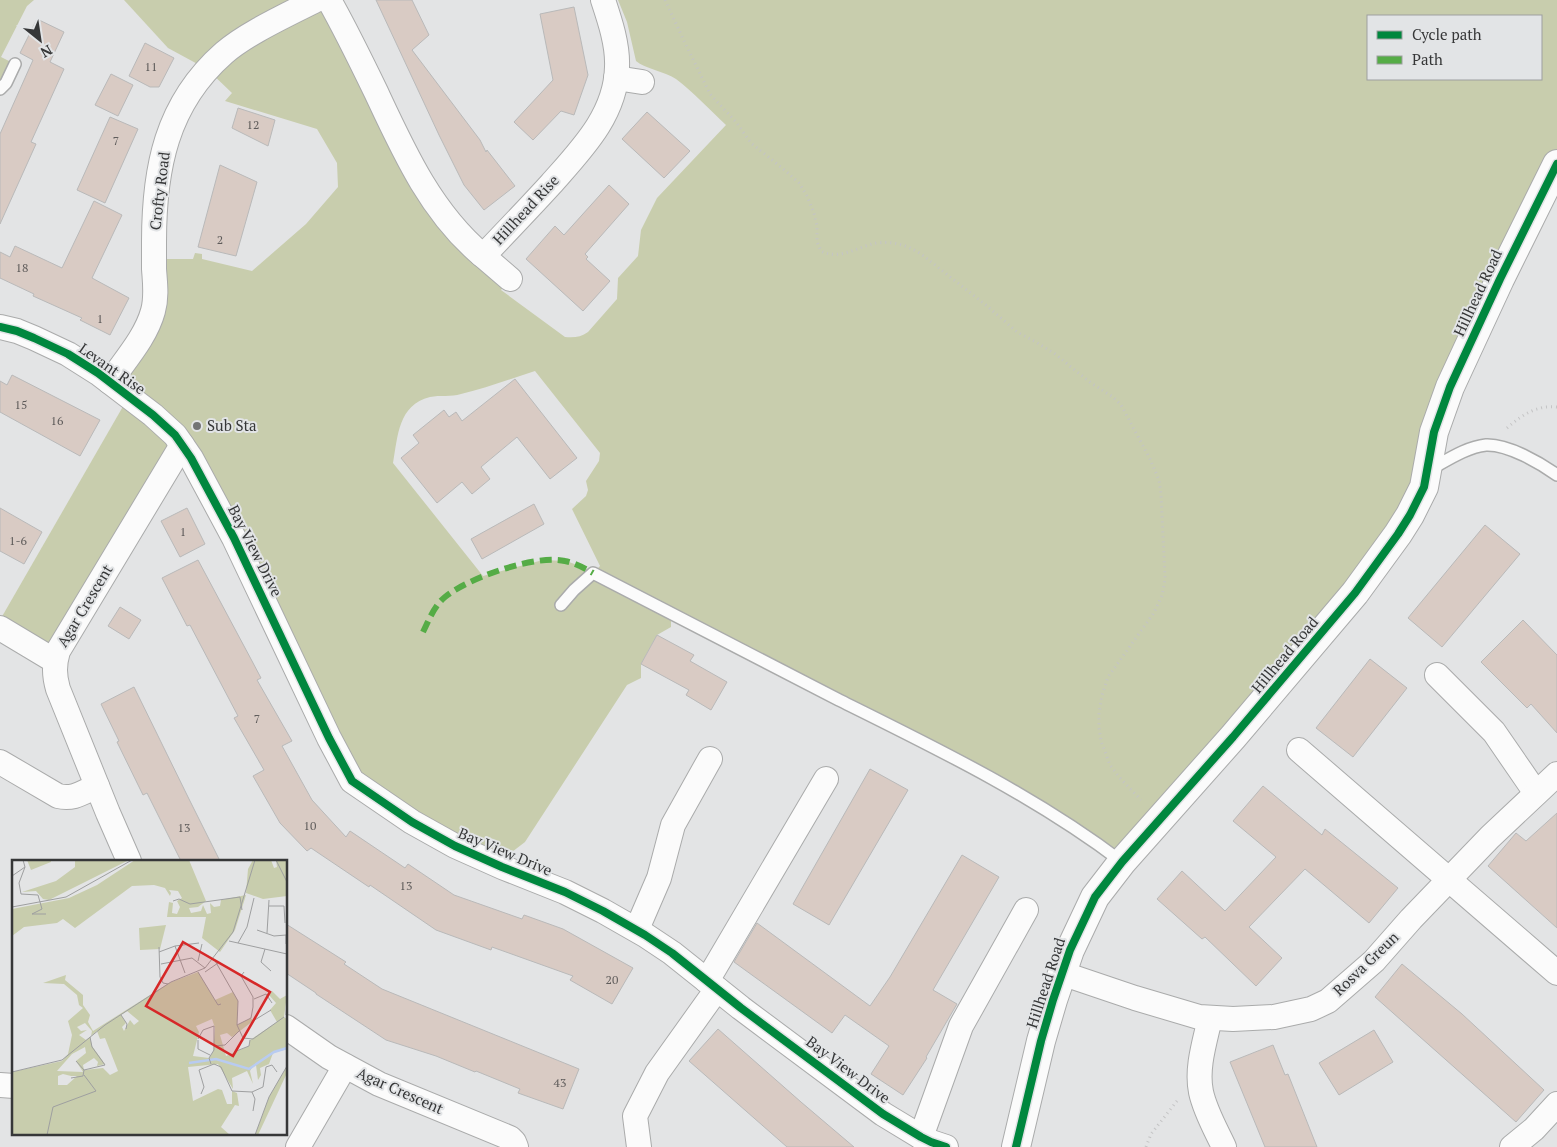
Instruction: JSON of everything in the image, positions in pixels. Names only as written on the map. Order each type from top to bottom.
[{"type":"street","name":"Crofty Road","points":[[110,382],[140,338],[153,310],[156,296],[154,227],[158,174],[171,128],[189,91],[210,66],[238,42],[316,0]]},
{"type":"street","name":"Hillhead Rise","points":[[329,0],[356,50],[419,179],[459,234],[482,255],[522,216],[572,161],[589,141],[604,116],[612,96],[618,66],[616,48],[603,0]]},
{"type":"street","points":[[616,78],[642,82]]},
{"type":"street","name":"Hillhead Road","points":[[1016,1147],[1041,1042],[1061,973],[1077,932],[1095,896],[1122,862],[1233,737],[1355,593],[1384,555],[1410,514],[1424,487],[1434,432],[1450,387],[1500,279],[1557,164]]},
{"type":"street","points":[[482,255],[510,279]]},
{"type":"street","name":"Levant Rise","points":[[0,327],[17,331],[68,354],[110,382],[153,415],[175,436],[187,451]]},
{"type":"street","name":"Agar Crescent","points":[[128,860],[58,689],[55,679],[55,661],[62,644],[187,451]]},
{"type":"street","name":"Bay View Drive","points":[[187,451],[238,546],[329,738],[352,780],[412,822],[455,846],[565,892],[603,911],[672,952],[712,985],[871,1105],[921,1137],[946,1147]]},
{"type":"street","points":[[0,628],[55,661]]},
{"type":"street","points":[[1437,675],[1494,732],[1536,793]]},
{"type":"street","points":[[1299,750],[1557,973]]},
{"type":"street","points":[[636,930],[658,878],[673,825],[710,759]]},
{"type":"street","points":[[0,762],[58,796],[67,798],[76,796],[97,786]]},
{"type":"street","name":"Rosva Greun","points":[[1061,973],[1188,1014],[1210,1018],[1274,1017],[1311,1008],[1328,1001],[1374,961],[1448,880],[1557,774]]},
{"type":"street","points":[[639,1147],[635,1116],[657,1073],[712,985],[826,778]]},
{"type":"street","points":[[921,1137],[961,1026],[1026,910]]},
{"type":"street","points":[[1210,1018],[1202,1054],[1200,1083],[1204,1103],[1224,1147]]},
{"type":"street","name":"Agar Crescent","points":[[288,1028],[329,1057],[379,1084],[510,1138],[516,1147]]},
{"type":"street","points":[[298,1147],[345,1066]]},
{"type":"street","points":[[1512,1147],[1534,1129],[1557,1104]]},
{"type":"lane","points":[[0,89],[6,83],[15,64]]},
{"type":"lane","points":[[1427,471],[1470,449],[1488,445],[1504,448],[1526,457],[1542,465],[1557,476]]},
{"type":"lane","points":[[561,605],[593,573],[1018,793],[1085,835],[1122,862]]},
{"type":"path","points":[[665,0],[710,94],[731,116],[752,143],[787,172],[808,196],[814,212],[817,226],[817,242],[821,251],[832,255],[843,254],[878,243],[898,243],[910,247],[1017,332],[1050,350],[1091,383],[1113,397],[1140,437],[1159,480],[1165,579],[1162,596],[1153,614],[1108,677],[1102,695],[1099,728],[1101,741],[1110,765],[1160,820]]},
{"type":"path","points":[[1488,445],[1520,416],[1544,406],[1557,407]]},
{"type":"path","points":[[1146,1147],[1151,1134],[1186,1090],[1200,1083]]},
{"type":"green space","points":[[0,0],[34,0],[27,6],[1,57],[15,64],[0,89]]},
{"type":"green space","points":[[124,0],[313,0],[203,67],[168,48]]},
{"type":"green space","points":[[317,0],[407,159],[509,279],[501,290],[565,337],[574,337],[588,332],[617,299],[618,278],[638,256],[641,230],[657,198],[726,125],[676,79],[636,61],[627,22],[618,0],[1557,0],[1557,160],[1410,514],[1122,861],[1085,834],[594,572],[600,566],[572,509],[586,496],[588,490],[586,481],[599,461],[600,453],[535,371],[470,392],[430,397],[419,401],[411,407],[401,423],[393,463],[483,576],[543,560],[566,561],[583,567],[671,614],[671,627],[657,635],[641,664],[641,678],[627,685],[525,842],[508,855],[501,866],[363,788],[192,458],[126,392],[121,366],[140,339],[155,259],[193,259],[195,253],[202,254],[202,259],[252,271],[306,224],[338,187],[337,163],[317,129],[225,101],[232,93],[208,70]]},
{"type":"green space","points":[[129,396],[181,445],[57,651],[0,620]]},
{"type":"building","points":[[376,0],[412,0],[429,35],[412,50],[480,140],[486,152],[487,150],[515,186],[484,210],[464,185]]},
{"type":"building","points":[[574,7],[588,75],[574,115],[561,111],[533,140],[514,122],[553,80],[540,14]]},
{"type":"building","points":[[37,19],[64,32],[50,62],[64,69],[31,142],[36,144],[0,224],[0,134],[33,60],[20,53]]},
{"type":"building","points":[[145,43],[174,58],[159,87],[150,87],[129,76]]},
{"type":"building","points":[[111,74],[133,85],[118,116],[95,105]]},
{"type":"building","points":[[238,108],[275,120],[268,146],[232,128]]},
{"type":"building","points":[[647,112],[690,151],[664,178],[622,139]]},
{"type":"building","points":[[110,117],[138,129],[105,203],[77,190]]},
{"type":"building","points":[[220,165],[257,182],[236,256],[198,247]]},
{"type":"building","points":[[609,185],[629,204],[585,254],[588,257],[586,259],[610,281],[583,311],[526,259],[555,226],[564,235]]},
{"type":"building","points":[[94,201],[122,215],[92,278],[129,298],[110,335],[80,320],[82,318],[33,296],[34,294],[0,278],[0,252],[10,257],[15,246],[62,268]]},
{"type":"building","points":[[12,375],[100,420],[80,456],[0,412],[0,381],[7,385]]},
{"type":"building","points":[[515,379],[577,458],[550,479],[517,437],[481,467],[490,479],[472,494],[462,482],[437,503],[401,458],[419,443],[413,435],[444,410],[449,417],[456,412],[462,421]]},
{"type":"building","points":[[534,504],[544,524],[482,559],[471,539]]},
{"type":"building","points":[[0,508],[42,532],[24,564],[0,551]]},
{"type":"building","points":[[187,508],[205,544],[180,557],[161,521]]},
{"type":"building","points":[[1485,525],[1520,554],[1442,647],[1408,618]]},
{"type":"building","points":[[198,560],[261,678],[257,680],[292,741],[282,746],[312,800],[346,837],[350,831],[405,868],[408,864],[454,895],[522,919],[524,915],[563,929],[633,968],[612,1004],[570,980],[573,976],[492,947],[491,950],[436,930],[311,848],[307,851],[280,823],[253,776],[264,770],[234,718],[238,716],[190,625],[187,626],[162,578]]},
{"type":"building","points":[[120,607],[141,620],[129,639],[108,626]]},
{"type":"building","points":[[1523,620],[1557,655],[1557,733],[1531,704],[1527,708],[1481,662]]},
{"type":"building","points":[[657,635],[694,655],[690,661],[727,682],[711,710],[686,695],[689,690],[641,664]]},
{"type":"building","points":[[1370,659],[1407,688],[1353,757],[1316,728]]},
{"type":"building","points":[[134,687],[220,860],[180,860],[147,793],[143,795],[101,704]]},
{"type":"building","points":[[870,769],[908,790],[829,925],[793,904]]},
{"type":"building","points":[[1263,786],[1322,835],[1325,829],[1398,888],[1369,923],[1305,869],[1249,927],[1282,958],[1256,986],[1205,937],[1202,939],[1157,899],[1182,871],[1225,911],[1276,857],[1233,821]]},
{"type":"building","points":[[1557,813],[1557,928],[1488,866],[1516,833],[1526,841]]},
{"type":"building","points":[[962,855],[999,877],[933,990],[957,1004],[927,1058],[903,1095],[871,1074],[889,1046],[845,1015],[832,1033],[734,962],[757,923],[870,1006],[890,977]]},
{"type":"building","points":[[288,925],[346,962],[344,964],[382,989],[579,1069],[563,1109],[518,1093],[520,1089],[476,1071],[386,1040],[288,974]]},
{"type":"building","points":[[1402,964],[1462,1014],[1544,1090],[1516,1122],[1375,997]]},
{"type":"building","points":[[718,1029],[854,1147],[787,1147],[689,1061]]},
{"type":"building","points":[[1374,1030],[1393,1062],[1339,1095],[1319,1063]]},
{"type":"building","points":[[1273,1045],[1285,1075],[1288,1074],[1317,1147],[1265,1147],[1230,1062]]},
{"type":"marked path","points":[[423,632],[435,609],[445,597],[469,582],[485,575],[520,564],[552,560],[572,563],[593,573]]},
{"type":"cycle path","points":[[1016,1147],[1041,1041],[1053,1000],[1070,950],[1095,897],[1122,862],[1233,737],[1355,593],[1410,515],[1424,487],[1434,432],[1450,387],[1500,279],[1557,164]]},
{"type":"cycle path","points":[[0,327],[17,331],[68,354],[98,373],[153,415],[175,435],[191,458],[234,538],[329,738],[352,781],[412,822],[455,846],[565,892],[645,935],[672,953],[741,1008],[883,1114],[921,1137],[946,1147]]},
{"type":"place","name":"Sub Sta","points":[[197,426]]}]
